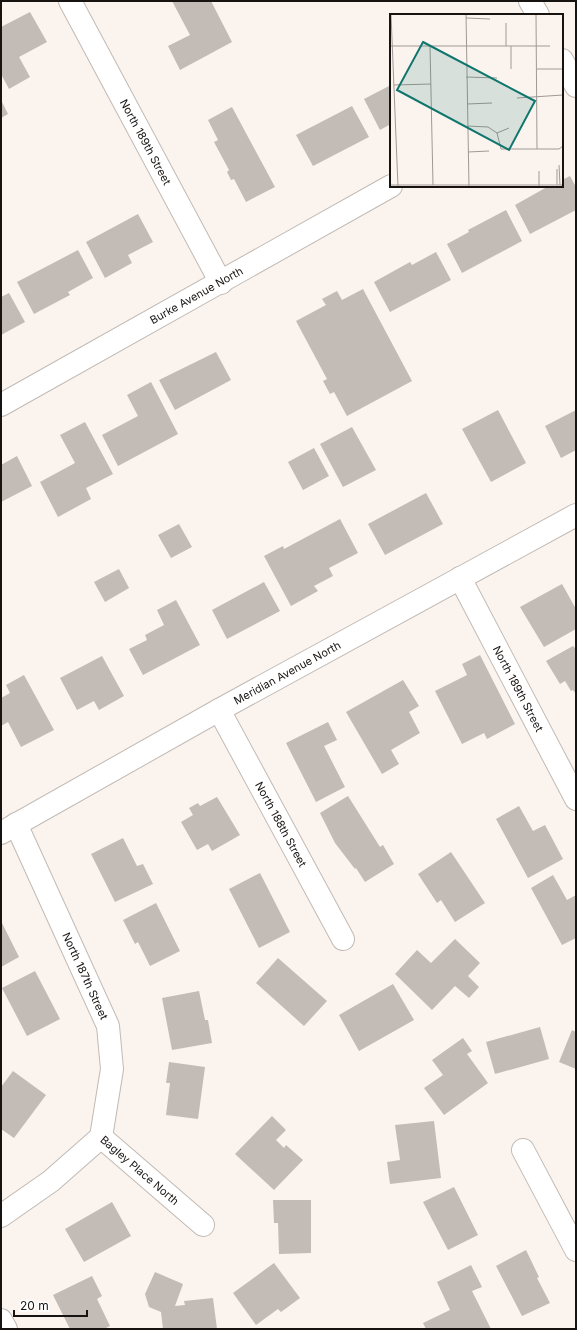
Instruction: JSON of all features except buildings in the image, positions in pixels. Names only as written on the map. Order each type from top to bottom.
[{"type":"street","name":"North 189th Street","points":[[70,1],[221,282]]},
{"type":"street","points":[[530,1],[537,14]]},
{"type":"street","points":[[563,63],[571,86]]},
{"type":"street","name":"Burke Avenue North","points":[[1,406],[390,187]]},
{"type":"street","name":"Meridian Avenue North","points":[[9,829],[219,710],[576,515]]},
{"type":"street","name":"North 189th Street","points":[[460,578],[576,799]]},
{"type":"street","name":"North 188th Street","points":[[219,710],[343,939]]},
{"type":"street","name":"North 187th Street","points":[[9,829],[108,1026],[112,1069],[101,1137]]},
{"type":"street","name":"Bagley Place North","points":[[1,1216],[51,1181],[101,1137],[203,1225]]},
{"type":"street","points":[[523,1150],[576,1250]]},
{"type":"street","points":[[1,1320],[6,1329]]}]
